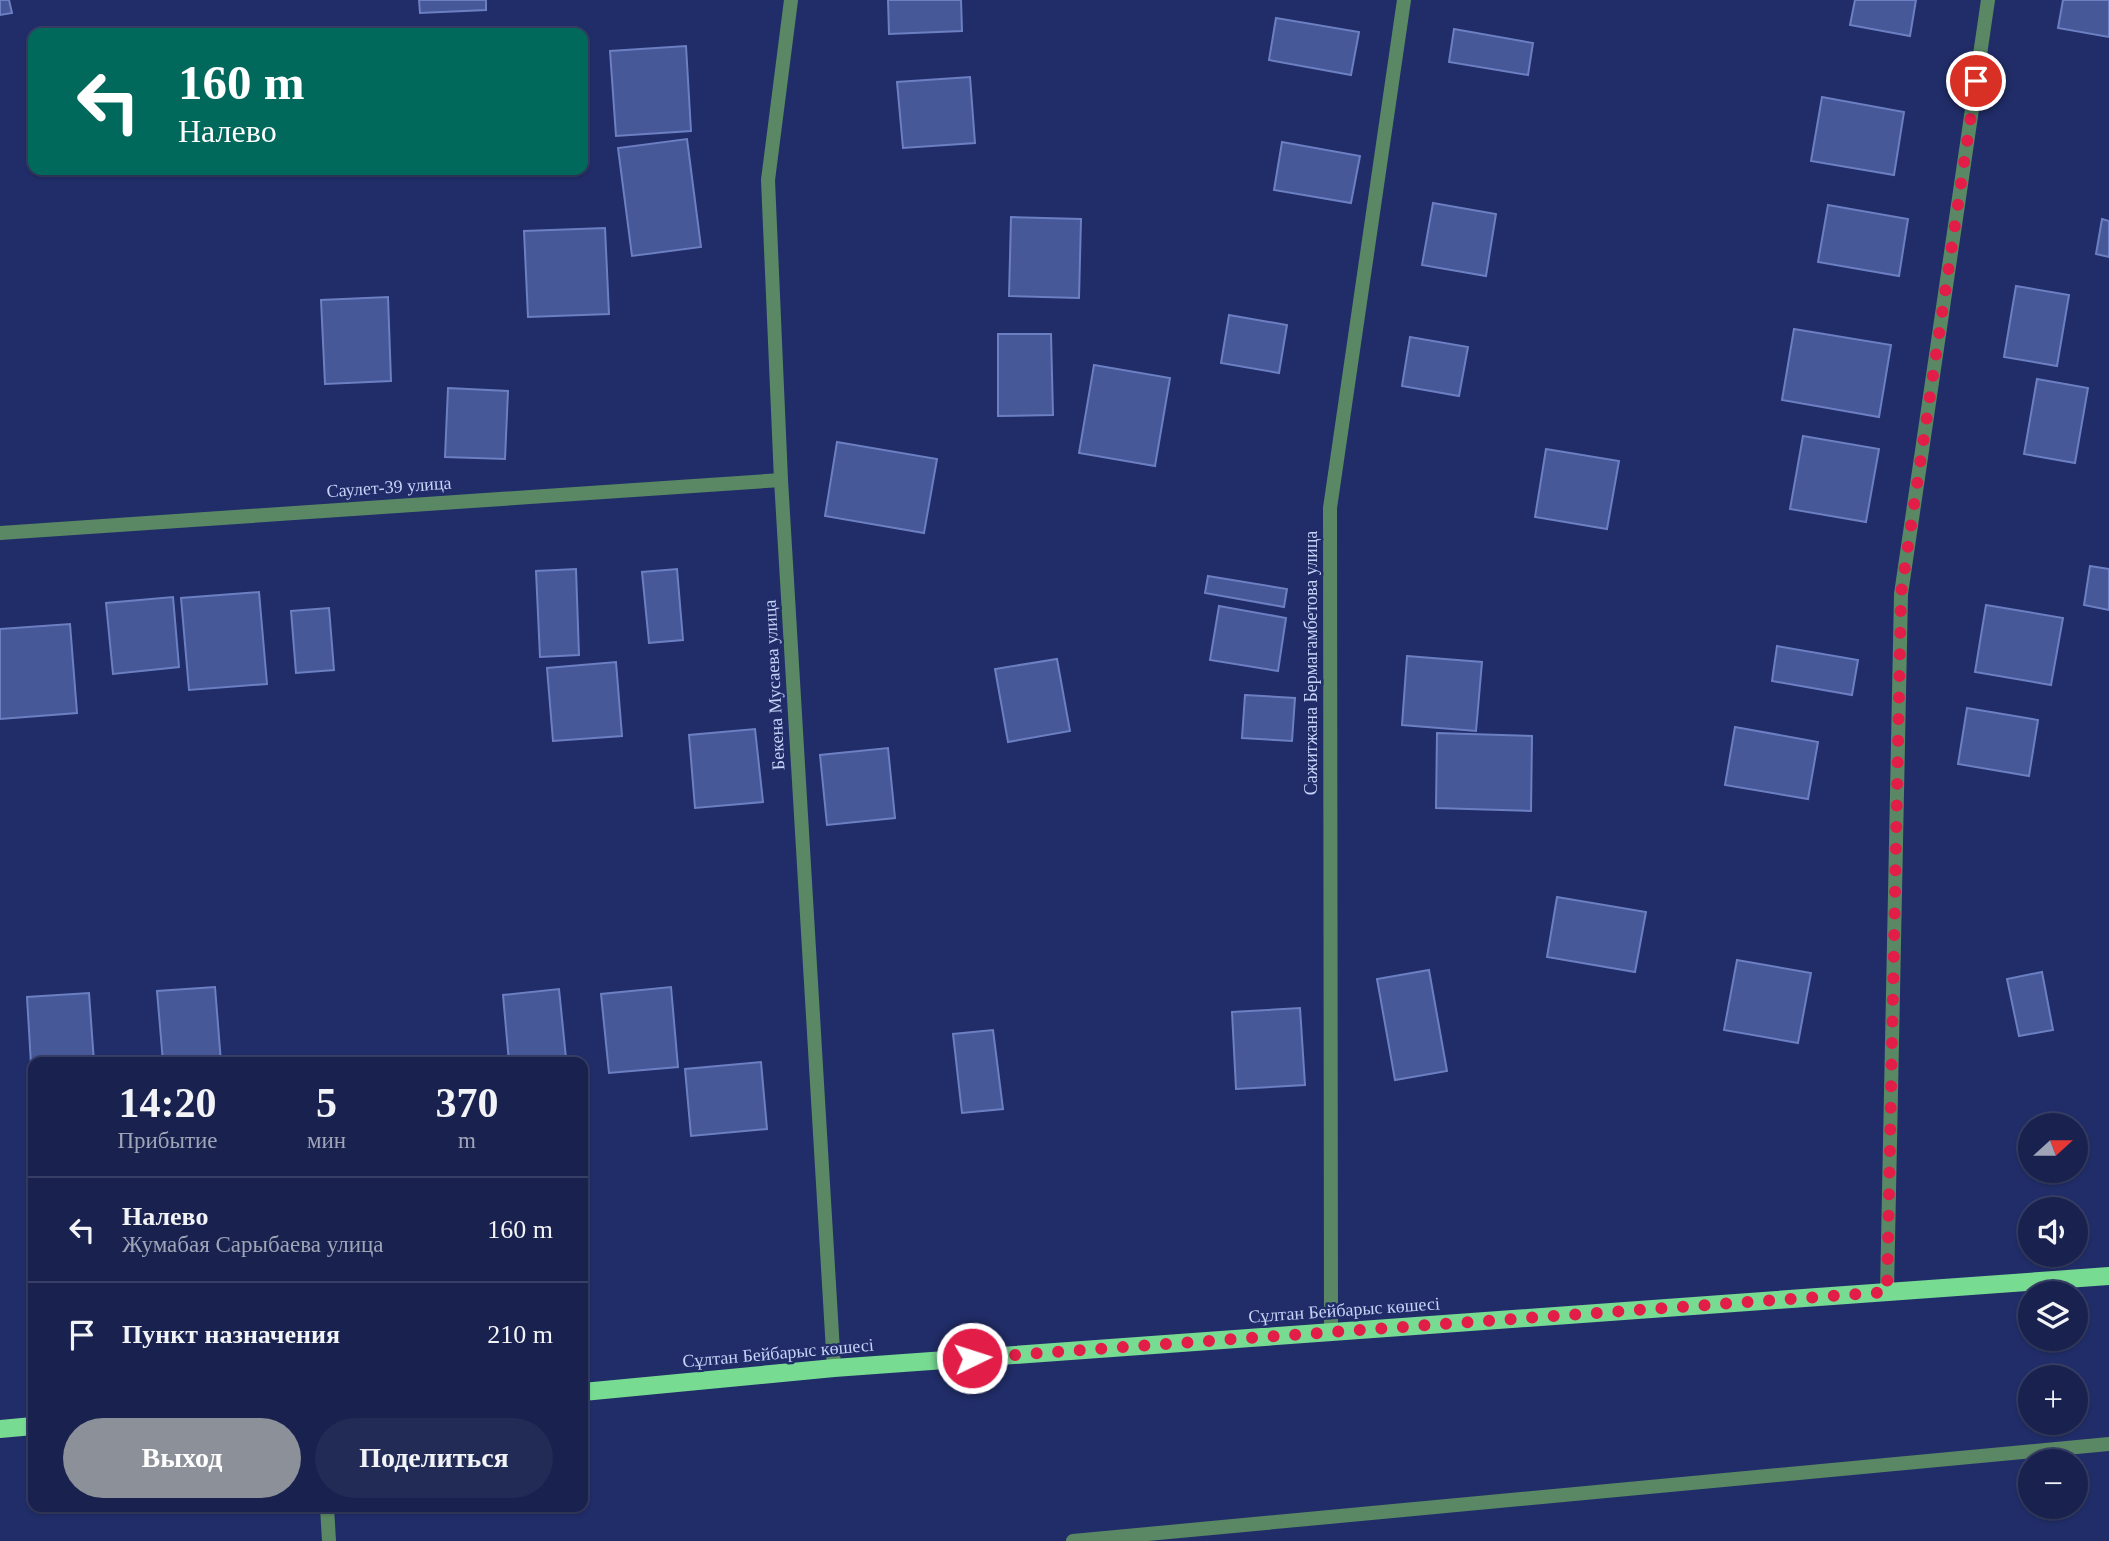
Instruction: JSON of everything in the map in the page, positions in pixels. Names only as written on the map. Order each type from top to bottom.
[{"type":"main road","name":"Сұлтан Бейбарыс көшесі","points":[[588,1392],[834,1368],[2109,1276]]},
{"type":"main road","points":[[0,1429],[28,1426]]},
{"type":"street","name":"Бекена Мусаева улица","points":[[791,0],[768,180],[781,480],[834,1368]]},
{"type":"street","name":"Сажитжана Бермагамбетова улица","points":[[1331,1332],[1330,508],[1404,0]]},
{"type":"street","points":[[1887,1292],[1901,594],[1988,0]]},
{"type":"street","name":"Саулет-39 улица","points":[[0,533],[781,480]]},
{"type":"street","points":[[1073,1541],[2109,1444]]},
{"type":"street","points":[[327,1512],[330,1541]]},
{"type":"building","points":[[0,0],[9,0],[12,13],[0,15]]},
{"type":"building","points":[[419,0],[486,0],[486,10],[420,13]]},
{"type":"building","points":[[888,0],[961,0],[962,31],[889,34]]},
{"type":"building","points":[[1855,0],[1916,0],[1910,36],[1850,25]]},
{"type":"building","points":[[2063,0],[2109,0],[2109,37],[2058,28]]},
{"type":"building","points":[[1276,18],[1359,32],[1351,75],[1269,60]]},
{"type":"building","points":[[1454,29],[1533,43],[1528,75],[1449,62]]},
{"type":"building","points":[[686,46],[691,131],[616,136],[610,51]]},
{"type":"building","points":[[970,77],[975,143],[903,148],[897,82]]},
{"type":"building","points":[[1822,97],[1904,112],[1894,175],[1811,161]]},
{"type":"building","points":[[687,139],[701,247],[632,256],[618,148]]},
{"type":"building","points":[[1282,142],[1360,156],[1351,203],[1274,190]]},
{"type":"building","points":[[1433,203],[1496,214],[1486,276],[1422,265]]},
{"type":"building","points":[[1828,205],[1908,219],[1899,276],[1818,262]]},
{"type":"building","points":[[1011,217],[1081,219],[1079,298],[1009,296]]},
{"type":"building","points":[[2102,219],[2109,221],[2109,257],[2096,254]]},
{"type":"building","points":[[605,228],[609,314],[528,317],[524,231]]},
{"type":"building","points":[[2016,286],[2069,295],[2057,366],[2004,357]]},
{"type":"building","points":[[388,297],[391,381],[325,384],[321,300]]},
{"type":"building","points":[[1229,315],[1287,325],[1279,373],[1221,363]]},
{"type":"building","points":[[1794,329],[1891,345],[1879,417],[1782,400]]},
{"type":"building","points":[[998,334],[1051,334],[1053,415],[998,416]]},
{"type":"building","points":[[1410,337],[1468,347],[1459,396],[1402,386]]},
{"type":"building","points":[[1094,365],[1170,378],[1155,466],[1079,453]]},
{"type":"building","points":[[2037,379],[2088,388],[2075,463],[2024,454]]},
{"type":"building","points":[[448,388],[508,391],[505,459],[445,457]]},
{"type":"building","points":[[1803,436],[1879,449],[1866,522],[1790,509]]},
{"type":"building","points":[[837,442],[937,459],[924,533],[825,516]]},
{"type":"building","points":[[1546,449],[1619,461],[1607,529],[1535,517]]},
{"type":"building","points":[[2090,566],[2109,569],[2109,610],[2084,605]]},
{"type":"building","points":[[576,569],[579,655],[540,657],[536,571]]},
{"type":"building","points":[[677,569],[683,640],[649,643],[642,572]]},
{"type":"building","points":[[1208,576],[1287,589],[1284,607],[1205,593]]},
{"type":"building","points":[[259,592],[267,684],[189,690],[181,598]]},
{"type":"building","points":[[173,597],[179,667],[113,674],[106,603]]},
{"type":"building","points":[[1986,605],[2063,618],[2051,685],[1975,672]]},
{"type":"building","points":[[1219,606],[1286,618],[1278,671],[1210,660]]},
{"type":"building","points":[[329,608],[334,670],[296,673],[291,611]]},
{"type":"building","points":[[70,624],[77,713],[0,719],[0,629]]},
{"type":"building","points":[[1777,646],[1858,660],[1852,695],[1772,681]]},
{"type":"building","points":[[1407,656],[1482,662],[1476,731],[1402,725]]},
{"type":"building","points":[[1057,659],[1070,731],[1008,742],[995,669]]},
{"type":"building","points":[[616,662],[622,736],[553,741],[547,668]]},
{"type":"building","points":[[1245,695],[1295,698],[1292,741],[1242,738]]},
{"type":"building","points":[[1967,708],[2038,720],[2029,776],[1958,764]]},
{"type":"building","points":[[1735,727],[1818,742],[1808,799],[1725,785]]},
{"type":"building","points":[[755,729],[763,802],[695,808],[689,735]]},
{"type":"building","points":[[1437,733],[1532,736],[1531,811],[1436,808]]},
{"type":"building","points":[[888,748],[895,818],[827,825],[820,755]]},
{"type":"building","points":[[1557,897],[1646,912],[1635,972],[1547,957]]},
{"type":"building","points":[[1737,960],[1811,973],[1798,1043],[1724,1030]]},
{"type":"building","points":[[1429,970],[1447,1071],[1395,1080],[1377,979]]},
{"type":"building","points":[[2042,972],[2053,1030],[2019,1036],[2007,979]]},
{"type":"building","points":[[215,987],[221,1057],[163,1057],[157,991]]},
{"type":"building","points":[[671,987],[678,1067],[609,1073],[601,994]]},
{"type":"building","points":[[559,989],[566,1057],[509,1057],[503,995]]},
{"type":"building","points":[[89,993],[94,1057],[31,1057],[27,997]]},
{"type":"building","points":[[1300,1008],[1305,1085],[1236,1089],[1232,1012]]},
{"type":"building","points":[[993,1030],[1003,1109],[962,1113],[953,1034]]},
{"type":"building","points":[[761,1062],[767,1129],[691,1136],[685,1069]]},
{"type":"route","points":[[972,1358],[1887,1292],[1901,594],[1976,81]]}]
